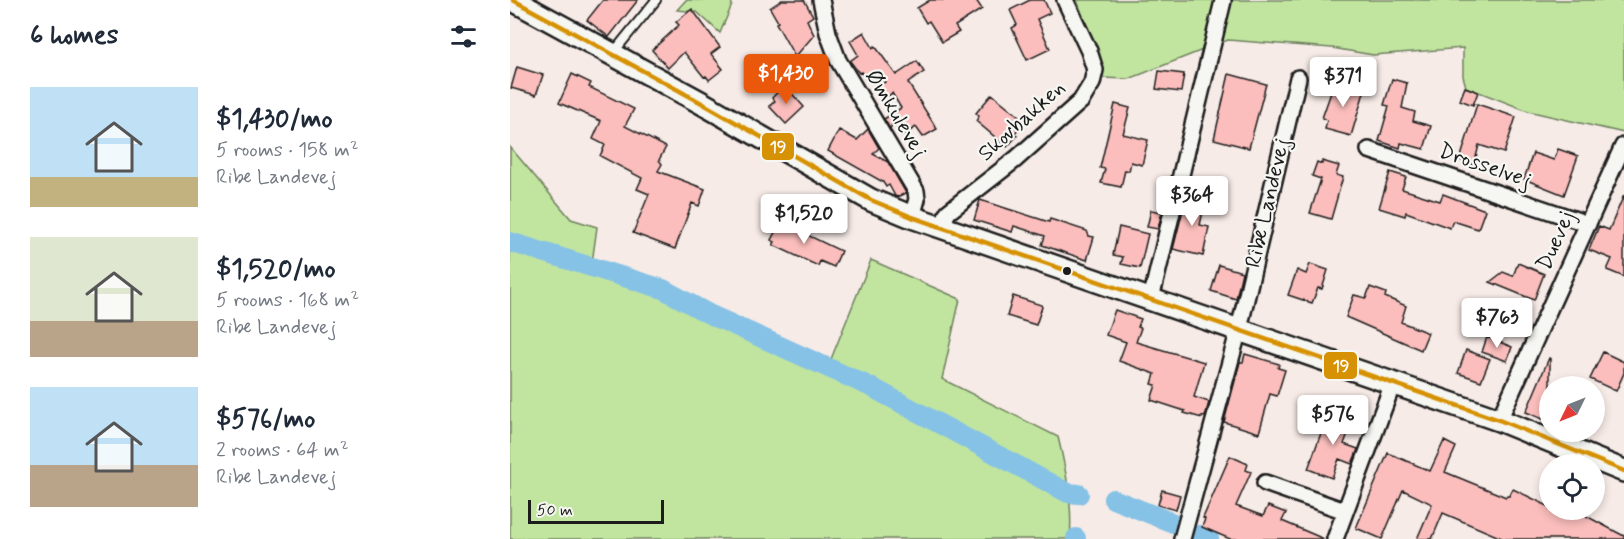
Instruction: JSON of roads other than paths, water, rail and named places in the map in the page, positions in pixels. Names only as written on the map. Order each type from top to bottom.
[{"type":"main road","points":[[513,0],[871,200],[912,217],[1499,420],[1624,471]]},
{"type":"street","name":"Ømkulevej","points":[[821,0],[828,33],[838,60],[916,190],[917,199],[912,217]]},
{"type":"street","name":"Skovbakken","points":[[941,227],[948,212],[1016,159],[1081,101],[1092,83],[1095,70],[1089,51],[1065,0]]},
{"type":"street","points":[[1151,299],[1223,1]]},
{"type":"street","name":"Ribe Landevej","points":[[1182,539],[1239,329],[1298,78]]},
{"type":"street","name":"Duevej","points":[[1499,420],[1623,146]]},
{"type":"street","name":"Drosselvej","points":[[1369,150],[1588,224]]},
{"type":"street","points":[[1335,539],[1393,383]]},
{"type":"street","points":[[1265,483],[1346,511]]},
{"type":"lane","points":[[612,54],[656,0]]},
{"type":"waterway","points":[[510,242],[663,289],[709,314],[873,388],[1068,493],[1079,494]]},
{"type":"waterway","points":[[1113,499],[1173,523]]},
{"type":"waterway","points":[[1199,535],[1209,539]]}]
